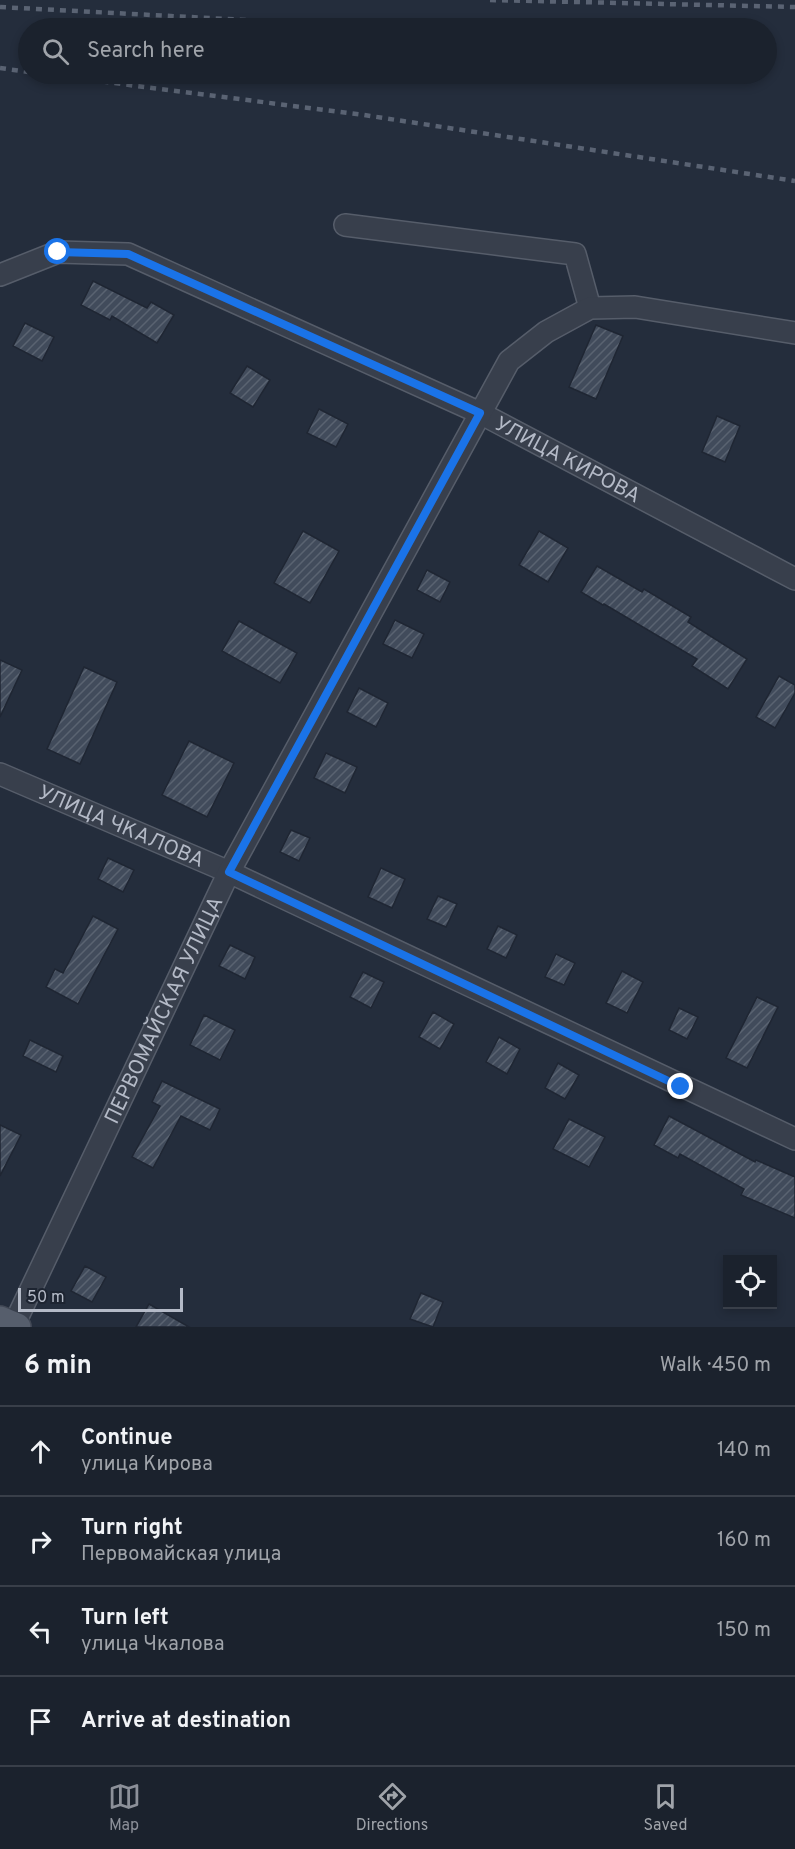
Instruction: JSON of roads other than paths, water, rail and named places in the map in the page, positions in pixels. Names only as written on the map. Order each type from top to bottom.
[{"type":"street","points":[[345,225],[575,254],[590,308],[635,308],[795,333]]},
{"type":"street","name":"УЛИЦА КИРОВА","points":[[0,275],[58,252],[128,254],[480,413],[795,579]]},
{"type":"street","name":"ПЕРВОМАЙСКАЯ УЛИЦА","points":[[11,1325],[229,872],[509,361],[546,332],[590,308]]},
{"type":"street","name":"УЛИЦА ЧКАЛОВА","points":[[0,774],[229,872],[795,1139]]},
{"type":"railway","points":[[490,0],[795,7]]},
{"type":"railway","points":[[0,7],[208,18]]},
{"type":"railway","points":[[0,68],[18,71]]},
{"type":"railway","points":[[121,84],[364,115],[795,181]]}]
